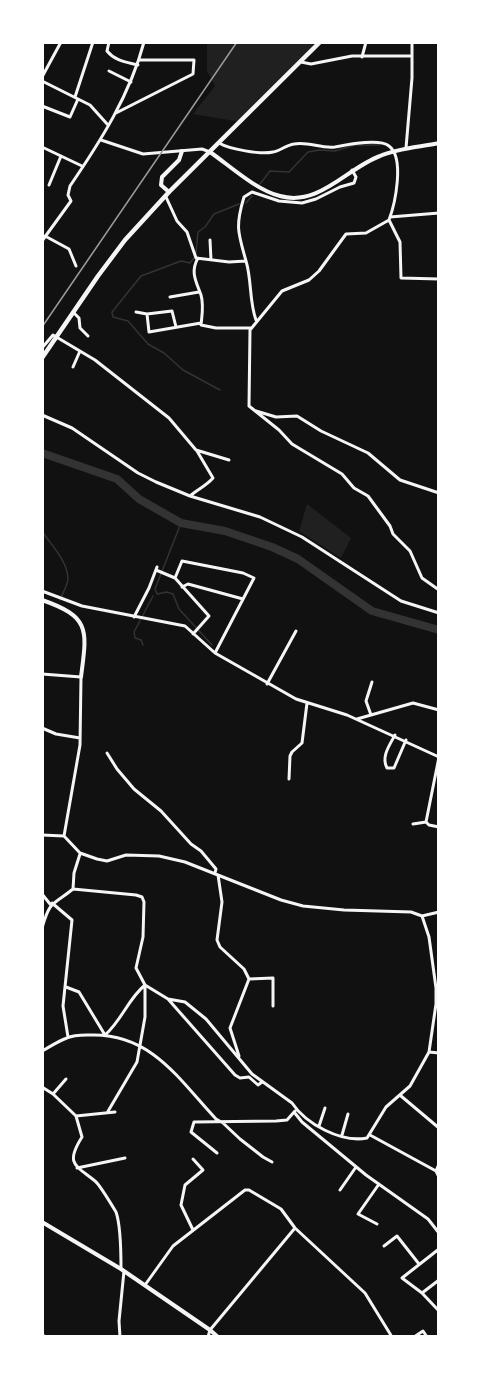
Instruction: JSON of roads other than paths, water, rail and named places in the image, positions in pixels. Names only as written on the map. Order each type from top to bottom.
[{"type":"highway","points":[[42,358],[125,240],[320,42]]},
{"type":"street","points":[[61,42],[42,79],[90,105],[108,125]]},
{"type":"street","points":[[42,106],[70,117],[93,42]]},
{"type":"street","points":[[109,42],[107,51],[120,61],[138,63],[194,60],[193,74],[114,114]]},
{"type":"street","points":[[42,241],[71,201],[68,195],[69,186],[101,140],[131,82],[144,42]]},
{"type":"street","points":[[362,57],[366,42]]},
{"type":"street","points":[[406,149],[412,42]]},
{"type":"street","points":[[300,62],[311,64],[352,56],[412,56]]},
{"type":"street","points":[[109,71],[131,82]]},
{"type":"street","points":[[101,140],[142,154],[202,149],[210,152],[262,189],[281,197],[291,198],[300,198],[320,192],[370,160],[393,152],[439,143]]},
{"type":"street","points":[[219,143],[266,153],[276,152],[294,144],[328,148],[347,143],[385,144],[390,147],[397,163],[397,190],[389,219],[400,242],[401,278],[439,279]]},
{"type":"street","points":[[42,147],[81,166]]},
{"type":"street","points":[[182,151],[179,160],[160,181],[168,195],[177,221],[188,232],[196,258],[229,262],[246,261]]},
{"type":"street","points":[[49,185],[61,156]]},
{"type":"street","points":[[257,321],[252,308],[251,285],[246,261],[239,239],[238,228],[243,201],[249,193],[256,192],[291,204],[309,202],[354,183],[356,177],[352,170]]},
{"type":"street","points":[[439,213],[389,219],[366,233],[346,234],[319,271],[309,280],[282,291],[251,328],[249,406],[279,430],[292,444],[335,469],[354,488],[368,496],[390,526],[393,534],[410,551],[422,578],[439,590]]},
{"type":"street","points":[[45,236],[69,249],[76,266]]},
{"type":"street","points":[[210,240],[211,260]]},
{"type":"street","points":[[198,258],[193,268],[203,307],[201,323]]},
{"type":"street","points":[[170,297],[199,292]]},
{"type":"street","points":[[136,312],[147,314],[172,311],[176,327]]},
{"type":"street","points":[[73,312],[79,318],[80,328],[88,336]]},
{"type":"street","points":[[147,314],[150,332],[201,323],[201,325],[216,328],[251,328]]},
{"type":"street","points":[[42,348],[50,337],[57,336],[169,418],[196,450],[213,478],[190,496]]},
{"type":"street","points":[[73,367],[80,351]]},
{"type":"street","points":[[253,409],[276,417],[297,416],[321,431],[368,453],[400,480],[439,493]]},
{"type":"street","points":[[42,415],[72,428],[138,473],[190,496],[260,517],[302,537],[401,601],[439,613]]},
{"type":"street","points":[[196,450],[229,460]]},
{"type":"street","points":[[175,578],[182,561],[243,573],[254,578],[215,653]]},
{"type":"street","points":[[134,617],[157,568],[175,578],[208,616],[193,634]]},
{"type":"street","points":[[182,587],[188,584],[243,599]]},
{"type":"street","points":[[42,591],[82,606],[180,624],[215,653],[267,684],[308,704],[356,719],[395,735],[439,757],[426,822]]},
{"type":"street","points":[[42,600],[70,612],[81,625],[85,646],[81,677],[80,738],[64,836]]},
{"type":"street","points":[[267,684],[296,631]]},
{"type":"street","points":[[42,674],[81,677]]},
{"type":"street","points":[[370,715],[366,701],[372,682]]},
{"type":"street","points":[[356,719],[413,703],[439,710]]},
{"type":"street","points":[[289,779],[290,756],[302,743],[308,704]]},
{"type":"street","points":[[42,728],[56,734],[80,738]]},
{"type":"street","points":[[395,735],[385,756],[387,768],[394,768],[406,740]]},
{"type":"street","points":[[107,753],[134,789],[161,811],[216,869],[222,902],[217,940],[220,947],[244,969],[249,979],[230,1028],[232,1041],[240,1060]]},
{"type":"street","points":[[413,824],[426,822],[439,827]]},
{"type":"street","points":[[42,835],[64,836],[80,854],[107,861],[126,855],[159,856],[185,862],[281,900],[303,906],[411,912],[422,916],[439,912]]},
{"type":"street","points":[[73,889],[74,873],[80,854]]},
{"type":"street","points":[[42,928],[46,912],[51,904],[73,889],[136,895],[142,897],[144,902],[142,937],[136,968],[145,985],[145,1017],[140,1046],[134,1069],[107,1113]]},
{"type":"street","points":[[42,894],[72,920],[63,1006],[68,1037]]},
{"type":"street","points":[[295,1111],[327,1132],[364,1139],[370,1135],[381,1113],[411,1086],[429,1052],[438,988],[429,937],[422,916]]},
{"type":"street","points":[[249,979],[273,978],[273,1006]]},
{"type":"street","points":[[145,985],[168,999],[235,1075],[240,1078],[249,1077],[258,1085],[263,1082]]},
{"type":"street","points":[[105,1035],[117,1023],[135,994],[145,985]]},
{"type":"street","points":[[65,987],[78,992],[105,1035]]},
{"type":"street","points":[[168,999],[185,1002],[206,1019],[252,1074],[292,1103],[302,1122],[356,1167],[428,1219],[439,1233]]},
{"type":"street","points":[[42,1051],[68,1037],[105,1035],[140,1046],[169,1066],[216,1119],[272,1162]]},
{"type":"street","points":[[429,1052],[439,1053]]},
{"type":"street","points":[[53,1094],[66,1079]]},
{"type":"street","points":[[42,1087],[53,1094],[76,1116],[82,1137],[74,1150],[74,1161],[77,1168],[97,1182],[117,1214],[122,1270],[120,1337]]},
{"type":"street","points":[[401,1096],[439,1128]]},
{"type":"street","points":[[319,1127],[325,1108]]},
{"type":"street","points":[[217,1153],[191,1132],[194,1122],[287,1120],[295,1111]]},
{"type":"street","points":[[76,1116],[115,1112]]},
{"type":"street","points":[[342,1136],[348,1114]]},
{"type":"street","points":[[370,1135],[436,1171],[439,1177]]},
{"type":"street","points":[[77,1168],[126,1158]]},
{"type":"street","points":[[193,1159],[202,1170],[184,1185],[181,1205],[193,1230]]},
{"type":"street","points":[[436,1171],[439,1164]]},
{"type":"street","points":[[340,1190],[356,1167]]},
{"type":"street","points":[[377,1224],[358,1214],[379,1184]]},
{"type":"street","points":[[145,1286],[173,1246],[245,1190],[256,1193],[281,1209],[295,1228],[365,1293],[392,1337]]},
{"type":"street","points":[[42,1222],[122,1270],[218,1337]]},
{"type":"street","points":[[208,1337],[210,1330],[295,1228]]},
{"type":"street","points":[[384,1246],[397,1236],[419,1264]]},
{"type":"street","points":[[439,1250],[402,1278],[422,1293],[439,1311]]},
{"type":"street","points":[[422,1293],[439,1280]]},
{"type":"street","points":[[414,1337],[423,1330],[427,1337]]},
{"type":"waterway","points":[[260,184],[270,171],[289,172],[308,152],[335,151],[355,145],[379,145]]},
{"type":"waterway","points":[[246,203],[252,196]]},
{"type":"waterway","points":[[196,253],[198,232],[205,227],[214,214],[239,204]]},
{"type":"waterway","points":[[194,258],[190,263],[181,261],[141,276],[112,312],[113,317],[128,321],[148,344],[164,353],[183,370],[220,390]]},
{"type":"waterway","points":[[42,453],[117,479],[139,499],[181,523],[225,531],[272,547],[298,559],[372,611],[439,630]]},
{"type":"waterway","points":[[181,523],[155,589],[157,594],[167,592],[173,594],[179,609],[212,645]]},
{"type":"waterway","points":[[42,531],[62,559],[67,571],[68,581],[60,600]]},
{"type":"waterway","points":[[143,645],[141,640],[135,638],[134,632],[153,596]]},
{"type":"railway","points":[[42,327],[237,42]]}]
